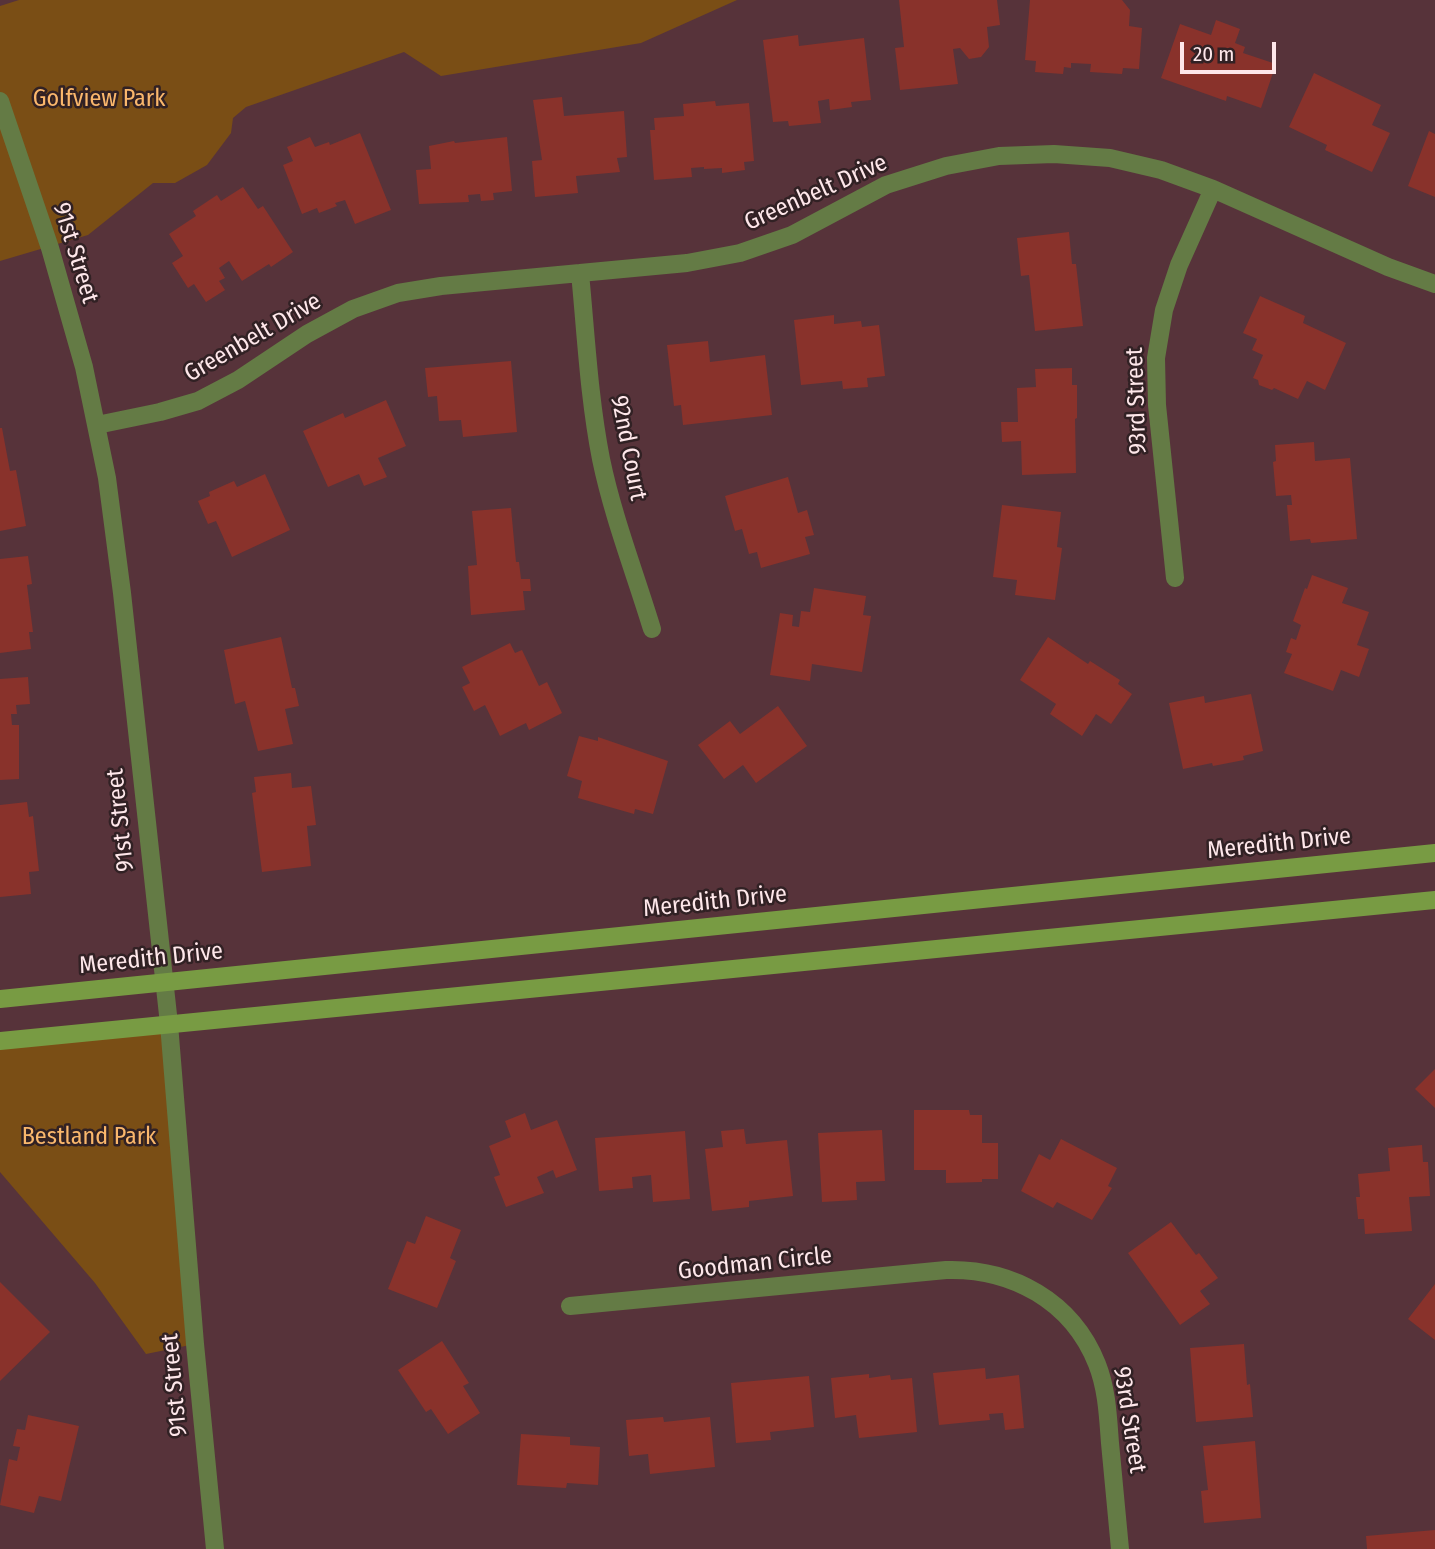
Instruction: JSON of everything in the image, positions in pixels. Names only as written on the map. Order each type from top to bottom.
[{"type":"main road","name":"Meredith Drive","points":[[0,999],[1435,853]]},
{"type":"main road","points":[[0,1041],[1435,900]]},
{"type":"street","name":"91st Street","points":[[0,101],[50,248],[84,367],[107,478],[169,1024],[215,1549]]},
{"type":"street","name":"Greenbelt Drive","points":[[97,425],[198,401],[238,380],[307,334],[353,309],[398,293],[441,286],[687,262],[740,253],[792,235],[886,185],[946,166],[999,156],[1054,154],[1110,158],[1161,170],[1213,189],[1388,267],[1435,284]]},
{"type":"street","name":"93rd Street","points":[[1175,578],[1157,405],[1156,358],[1164,310],[1179,265],[1213,189]]},
{"type":"street","name":"92nd Court","points":[[580,273],[591,393],[601,460],[652,629]]},
{"type":"street","name":"93rd Street","points":[[946,1270],[968,1269],[1001,1275],[1031,1287],[1060,1309],[1083,1335],[1098,1366],[1106,1401],[1121,1549]]},
{"type":"street","name":"Goodman Circle","points":[[570,1306],[946,1270]]},
{"type":"green space","name":"Golfview Park","points":[[19,0],[737,0],[641,43],[441,76],[404,52],[246,107],[233,118],[231,133],[207,165],[175,183],[153,183],[88,235],[0,261],[0,6]]},
{"type":"green space","name":"Bestland Park","points":[[169,1024],[195,1344],[146,1354],[95,1283],[0,1172],[0,1041]]},
{"type":"building","points":[[899,0],[997,0],[1000,25],[987,27],[989,47],[981,57],[969,59],[960,48],[953,49],[958,84],[900,90],[895,48],[904,47]]},
{"type":"building","points":[[1030,0],[1122,0],[1130,10],[1129,26],[1142,28],[1139,69],[1123,68],[1122,74],[1090,72],[1091,64],[1071,63],[1071,68],[1064,67],[1063,74],[1035,72],[1036,61],[1025,60]]},
{"type":"building","points":[[1216,20],[1240,29],[1235,43],[1245,47],[1243,53],[1276,64],[1261,108],[1227,96],[1226,101],[1161,78],[1180,24],[1211,35]]},
{"type":"building","points":[[798,35],[799,46],[864,38],[871,100],[851,102],[852,107],[830,110],[829,99],[818,101],[821,123],[789,126],[788,121],[773,122],[763,40]]},
{"type":"building","points":[[1314,73],[1381,105],[1372,125],[1390,133],[1372,172],[1325,150],[1327,145],[1289,127]]},
{"type":"building","points":[[562,97],[564,116],[624,111],[627,157],[617,158],[620,172],[576,176],[578,193],[535,197],[532,161],[542,160],[533,100]]},
{"type":"building","points":[[715,101],[716,106],[749,103],[754,161],[744,162],[745,170],[722,173],[722,168],[691,168],[692,177],[654,180],[650,130],[655,130],[654,118],[684,116],[683,104]]},
{"type":"building","points":[[1429,131],[1435,134],[1435,197],[1408,186]]},
{"type":"building","points":[[360,133],[391,210],[355,224],[345,200],[319,213],[317,208],[302,214],[283,165],[293,161],[287,147],[310,137],[315,147],[329,142],[330,145]]},
{"type":"building","points":[[507,137],[512,191],[493,193],[494,200],[481,201],[480,194],[468,195],[469,202],[419,204],[416,170],[431,169],[429,146],[454,141]]},
{"type":"building","points":[[243,187],[258,209],[263,206],[293,252],[271,267],[269,264],[242,281],[229,261],[219,268],[225,278],[219,281],[225,290],[206,302],[194,284],[188,288],[172,263],[183,256],[169,234],[196,216],[193,211],[217,195],[221,201]]},
{"type":"building","points":[[1069,232],[1072,264],[1076,264],[1083,326],[1035,331],[1029,275],[1021,276],[1017,238]]},
{"type":"building","points":[[1260,296],[1305,316],[1303,323],[1346,343],[1325,390],[1307,381],[1298,399],[1274,388],[1272,390],[1259,385],[1258,380],[1253,378],[1263,355],[1252,350],[1257,339],[1243,333]]},
{"type":"building","points":[[834,315],[834,324],[861,321],[862,327],[879,325],[885,376],[867,378],[868,387],[843,389],[842,381],[801,385],[794,320]]},
{"type":"building","points":[[708,341],[710,362],[765,355],[772,415],[683,425],[681,405],[674,406],[667,345]]},
{"type":"building","points":[[511,361],[517,432],[463,437],[461,420],[439,421],[437,396],[428,397],[425,368]]},
{"type":"building","points":[[1072,368],[1072,385],[1077,385],[1076,473],[1022,475],[1021,441],[1002,442],[1001,422],[1018,422],[1017,388],[1036,387],[1035,369]]},
{"type":"building","points":[[386,400],[406,446],[378,458],[387,477],[364,486],[359,474],[328,487],[303,431],[343,413],[345,418]]},
{"type":"building","points":[[0,428],[10,471],[16,470],[26,526],[0,531]]},
{"type":"building","points":[[1314,442],[1315,461],[1350,458],[1357,539],[1311,543],[1310,539],[1290,541],[1287,505],[1292,505],[1291,495],[1276,496],[1273,462],[1276,461],[1275,445]]},
{"type":"building","points":[[265,474],[290,530],[232,557],[216,521],[208,524],[198,501],[210,496],[209,492],[234,481],[237,487]]},
{"type":"building","points":[[788,477],[798,513],[807,510],[814,535],[805,537],[810,554],[761,568],[757,552],[749,554],[742,529],[735,531],[725,496]]},
{"type":"building","points":[[1002,505],[1061,512],[1057,547],[1062,548],[1055,600],[1015,595],[1017,580],[993,577]]},
{"type":"building","points":[[511,508],[516,562],[519,562],[521,579],[530,579],[531,591],[523,591],[525,610],[471,615],[468,566],[477,565],[472,511]]},
{"type":"building","points":[[28,556],[32,584],[27,585],[33,632],[29,632],[31,649],[0,653],[0,559]]},
{"type":"building","points":[[1312,575],[1348,588],[1342,603],[1369,612],[1357,645],[1369,649],[1359,677],[1341,670],[1333,691],[1284,673],[1292,654],[1286,652],[1291,638],[1296,640],[1301,625],[1293,621]]},
{"type":"building","points":[[814,588],[866,596],[863,615],[871,616],[862,672],[812,664],[810,681],[770,675],[780,613],[793,615],[792,626],[799,627],[801,611],[810,612]]},
{"type":"building","points":[[281,637],[292,688],[295,688],[299,706],[285,709],[293,744],[258,751],[245,701],[235,704],[224,650]]},
{"type":"building","points":[[1048,637],[1088,664],[1090,661],[1120,680],[1118,684],[1132,694],[1111,724],[1096,714],[1082,736],[1050,714],[1056,704],[1020,680]]},
{"type":"building","points":[[510,643],[515,653],[522,650],[539,686],[547,682],[562,713],[529,730],[526,723],[500,736],[485,705],[474,711],[462,687],[470,683],[462,667]]},
{"type":"building","points":[[28,677],[30,704],[16,705],[17,714],[11,714],[12,725],[19,725],[19,779],[0,780],[0,679]]},
{"type":"building","points":[[1251,694],[1263,751],[1243,756],[1244,760],[1183,769],[1169,703],[1204,696],[1205,703]]},
{"type":"building","points":[[778,706],[807,746],[756,783],[743,765],[724,779],[698,745],[730,721],[740,734]]},
{"type":"building","points":[[579,736],[598,741],[598,737],[668,761],[653,814],[635,809],[634,814],[578,798],[582,781],[567,776]]},
{"type":"building","points":[[291,773],[292,788],[311,786],[316,825],[307,826],[311,866],[262,872],[252,793],[256,792],[254,777]]},
{"type":"building","points":[[27,802],[29,817],[33,816],[39,871],[29,872],[31,894],[0,897],[0,805]]},
{"type":"building","points":[[1435,1069],[1435,1108],[1415,1089]]},
{"type":"building","points":[[914,1110],[969,1110],[970,1115],[982,1115],[982,1143],[998,1143],[998,1179],[946,1183],[946,1170],[914,1170]]},
{"type":"building","points":[[525,1113],[531,1130],[557,1120],[577,1170],[556,1178],[553,1170],[537,1177],[544,1193],[506,1207],[494,1177],[500,1175],[489,1146],[511,1137],[505,1121]]},
{"type":"building","points":[[744,1129],[746,1144],[787,1140],[793,1196],[749,1201],[749,1207],[712,1211],[705,1149],[723,1147],[721,1131]]},
{"type":"building","points":[[882,1130],[885,1181],[856,1182],[857,1200],[822,1202],[818,1133]]},
{"type":"building","points":[[685,1131],[690,1199],[653,1202],[651,1175],[632,1177],[633,1188],[599,1191],[595,1138]]},
{"type":"building","points":[[1061,1139],[1117,1168],[1108,1186],[1112,1188],[1092,1220],[1057,1202],[1053,1208],[1021,1191],[1039,1154],[1050,1160]]},
{"type":"building","points":[[1422,1145],[1423,1162],[1428,1162],[1430,1196],[1409,1197],[1412,1231],[1365,1234],[1364,1219],[1358,1219],[1358,1174],[1390,1171],[1388,1148]]},
{"type":"building","points":[[426,1216],[461,1230],[450,1258],[456,1261],[437,1308],[388,1289],[407,1241],[415,1244]]},
{"type":"building","points":[[1171,1222],[1218,1278],[1200,1291],[1210,1304],[1180,1325],[1128,1253]]},
{"type":"building","points":[[0,1282],[50,1332],[0,1381]]},
{"type":"building","points":[[1435,1284],[1435,1340],[1408,1319]]},
{"type":"building","points":[[442,1341],[469,1383],[463,1386],[480,1413],[448,1434],[431,1409],[426,1412],[398,1370]]},
{"type":"building","points":[[1244,1344],[1253,1417],[1196,1422],[1190,1348]]},
{"type":"building","points":[[985,1368],[986,1379],[1019,1375],[1024,1428],[1005,1430],[1003,1413],[989,1414],[990,1420],[939,1425],[933,1373]]},
{"type":"building","points":[[869,1374],[869,1378],[890,1375],[891,1380],[912,1378],[917,1432],[859,1438],[856,1415],[835,1418],[831,1378]]},
{"type":"building","points":[[809,1376],[814,1427],[770,1432],[771,1440],[736,1443],[731,1383]]},
{"type":"building","points":[[28,1415],[79,1426],[61,1501],[39,1496],[34,1513],[0,1505],[9,1459],[17,1461],[20,1447],[13,1446],[17,1429],[25,1430]]},
{"type":"building","points":[[663,1417],[664,1422],[710,1417],[715,1467],[650,1474],[648,1454],[629,1456],[626,1420]]},
{"type":"building","points":[[521,1434],[570,1437],[570,1445],[600,1447],[598,1485],[567,1483],[566,1488],[517,1485]]},
{"type":"building","points":[[1255,1441],[1261,1518],[1204,1523],[1201,1491],[1208,1490],[1203,1446]]},
{"type":"building","points":[[1435,1530],[1435,1549],[1367,1549],[1366,1536]]}]
